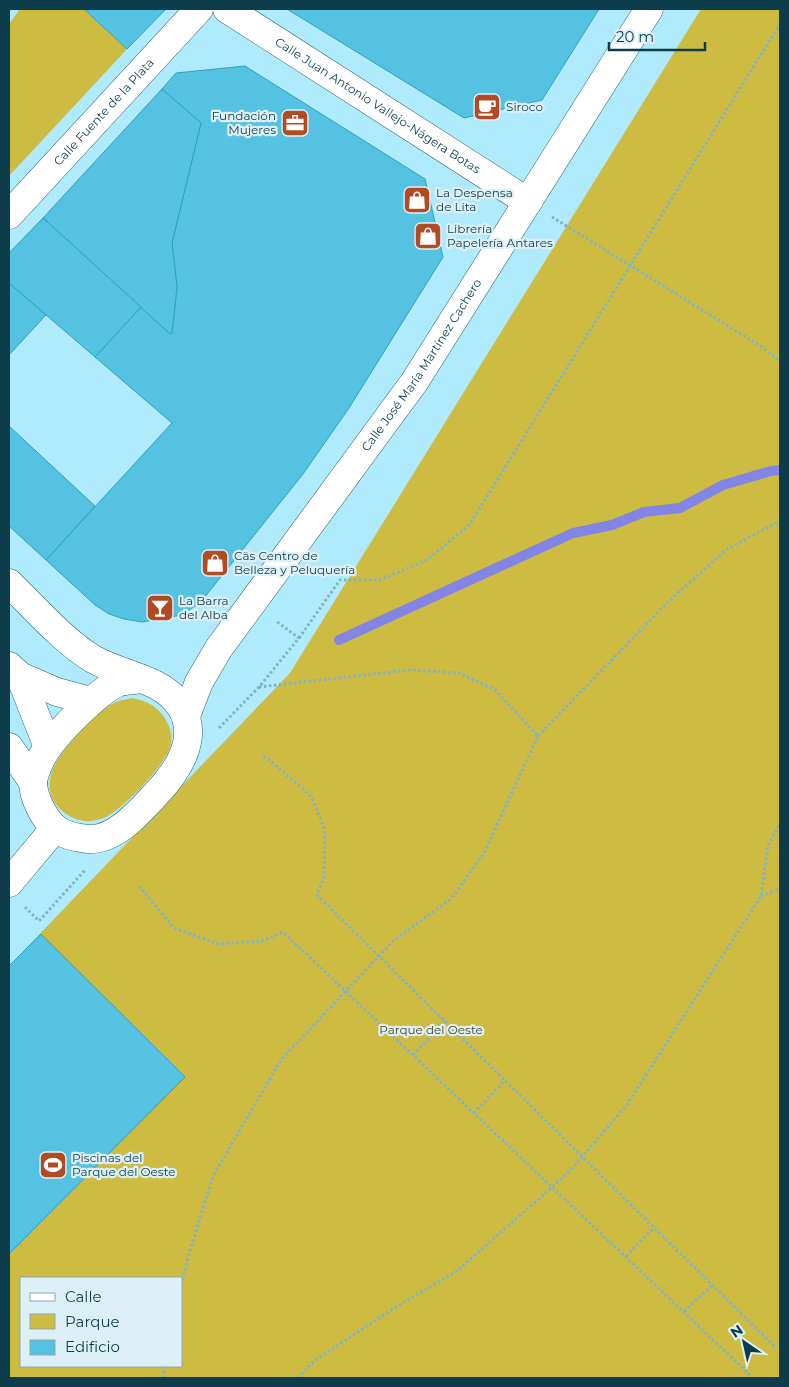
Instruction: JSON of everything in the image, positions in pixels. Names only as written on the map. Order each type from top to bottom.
[{"type":"street","name":"Calle Fuente de la Plata","points":[[9,214],[200,9]]},
{"type":"street","name":"Calle Juan Antonio Vallejo-Nágera Botas","points":[[227,9],[528,202]]},
{"type":"street","name":"Calle José María Martínez Cachero","points":[[186,716],[199,682],[218,648],[415,381],[649,9]]},
{"type":"street","points":[[9,583],[79,649],[106,665],[143,679],[157,685],[171,694],[186,716],[188,725],[187,740],[180,764],[162,788],[135,816],[113,832],[102,837],[90,839],[66,834],[55,828],[43,812],[35,794],[33,782],[35,771],[48,747],[91,701],[117,683],[143,679]]},
{"type":"street","points":[[15,671],[57,692],[91,701]]},
{"type":"street","points":[[15,671],[48,747]]},
{"type":"street","points":[[9,747],[33,782]]},
{"type":"street","points":[[9,883],[55,828]]},
{"type":"path","points":[[298,638],[340,580],[380,580],[427,560],[470,524],[780,24]]},
{"type":"path","points":[[528,202],[762,347],[780,361]]},
{"type":"path","points":[[182,1281],[188,1254],[213,1176],[281,1060],[393,941],[450,899],[484,854],[538,736],[667,603],[726,549],[780,521]]},
{"type":"path","points":[[258,687],[409,670],[459,673],[494,688],[538,736]]},
{"type":"path","points":[[263,757],[268,759],[311,796],[325,830],[324,878],[317,895],[776,1348]]},
{"type":"path","points":[[298,1378],[314,1361],[391,1310],[457,1271],[569,1172],[626,1106],[761,896],[768,845],[780,824]]},
{"type":"path","points":[[139,886],[174,928],[218,944],[262,941],[283,932],[750,1375]]},
{"type":"path","points":[[761,896],[780,890]]},
{"type":"path","points":[[413,1055],[445,1022]]},
{"type":"path","points":[[474,1113],[504,1080]]},
{"type":"path","points":[[626,1256],[654,1228]]},
{"type":"path","points":[[684,1311],[713,1286]]},
{"type":"green space","points":[[20,9],[84,9],[127,49],[9,176],[9,24]]},
{"type":"green space","name":"Parque del Oeste","points":[[701,9],[780,9],[780,1378],[9,1378],[9,966],[290,673]]},
{"type":"green space","points":[[131,698],[150,704],[165,719],[171,735],[171,744],[168,752],[154,773],[134,795],[114,812],[104,818],[91,821],[70,817],[60,809],[52,798],[50,777],[54,766],[60,755],[98,714],[111,704]]},
{"type":"building","points":[[84,9],[166,9],[127,49]]},
{"type":"building","points":[[287,9],[599,9],[542,100],[464,118]]},
{"type":"building","points":[[245,66],[425,179],[443,257],[349,408],[303,474],[200,603],[181,615],[142,622],[124,619],[109,614],[95,605],[46,560],[172,423],[95,357],[141,307],[170,334],[172,333],[177,287],[172,243],[201,123],[162,89],[176,73]]},
{"type":"building","points":[[162,89],[201,123],[172,243],[177,287],[172,333],[170,334],[43,218]]},
{"type":"building","points":[[43,218],[141,307],[95,357],[9,283],[9,253]]},
{"type":"building","points":[[9,283],[46,315],[9,355]]},
{"type":"building","points":[[9,426],[95,506],[46,560],[9,526]]},
{"type":"building","name":"Piscinas del Parque del Oeste","points":[[41,934],[185,1077],[9,1254],[9,966]]},
{"type":"waterway","points":[[339,640],[573,533],[612,525],[644,512],[680,508],[723,485],[780,470]]},
{"type":"place","name":"Siroco","points":[[487,107]]},
{"type":"place","name":"Fundación Mujeres","points":[[295,123]]},
{"type":"place","name":"La Despensa de Lita","points":[[417,200]]},
{"type":"place","name":"Librería Papelería Antares","points":[[428,236]]},
{"type":"place","name":"Cäs Centro de Belleza y Peluquería","points":[[215,563]]},
{"type":"place","name":"La Barra del Alba","points":[[160,608]]},
{"type":"place","name":"Piscinas del Parque del Oeste","points":[[53,1165]]}]
